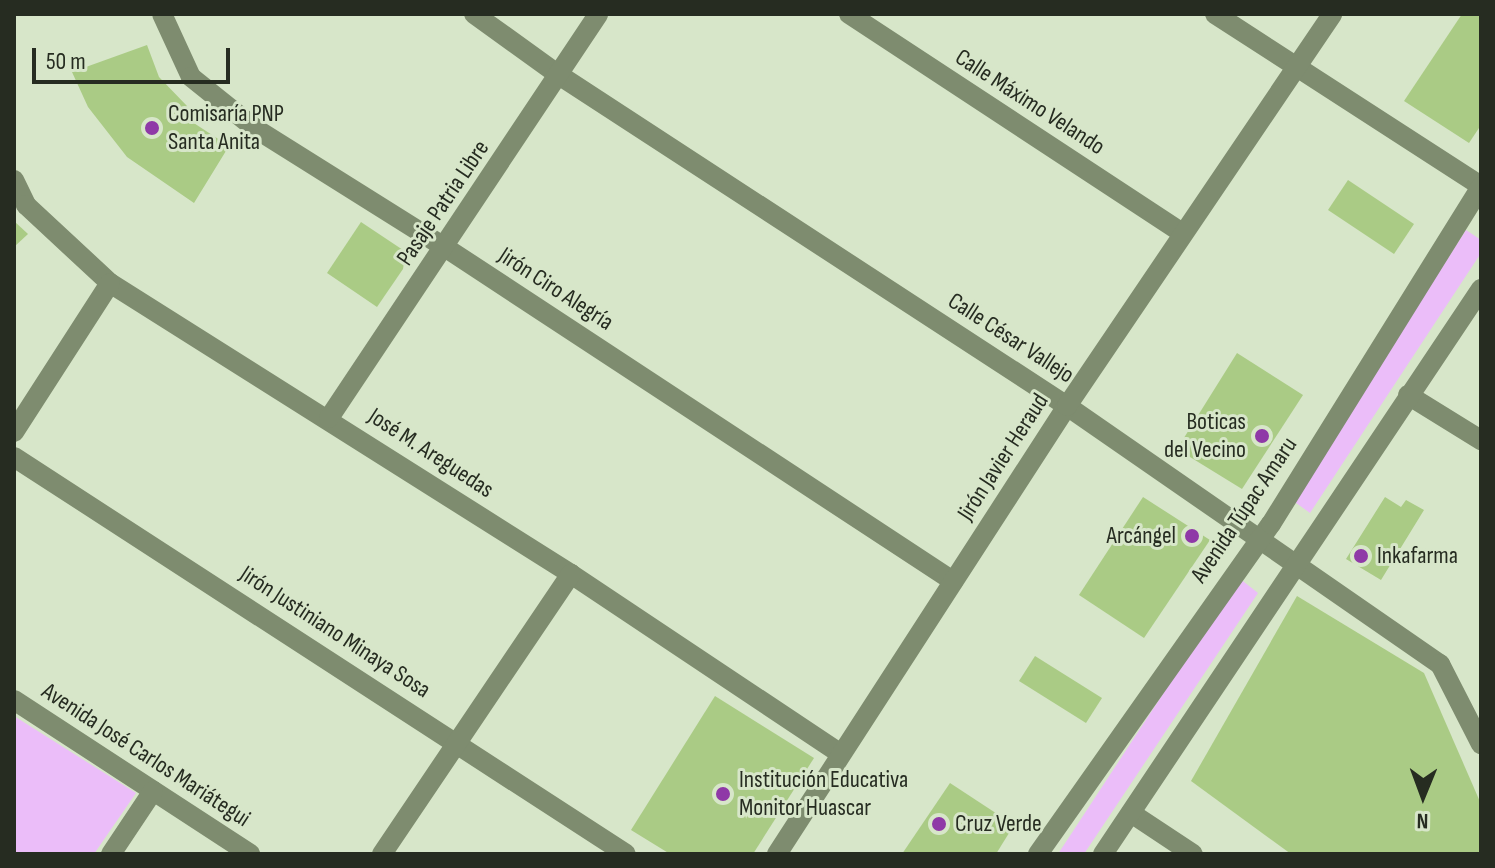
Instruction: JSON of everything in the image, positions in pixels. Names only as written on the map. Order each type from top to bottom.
[{"type":"street","name":"Jirón Ciro Alegría","points":[[162,14],[191,77],[256,129],[446,248],[953,581]]},
{"type":"street","name":"Calle César Vallejo","points":[[474,14],[559,75],[1067,406],[1440,664],[1481,744]]},
{"type":"street","name":"Pasaje Patria Libre","points":[[329,418],[446,248],[598,14]]},
{"type":"street","name":"Calle Máximo Velando","points":[[849,14],[1183,233]]},
{"type":"street","points":[[1215,14],[1481,187]]},
{"type":"street","name":"Jirón Javier Heraud","points":[[777,854],[839,753],[1067,406],[1332,14]]},
{"type":"street","name":"José M. Areguedas","points":[[14,180],[26,205],[110,283],[329,418],[571,574],[839,753]]},
{"type":"street","name":"Avenida Túpac Amaru","points":[[1038,854],[1260,538],[1481,187]]},
{"type":"street","points":[[14,432],[110,283]]},
{"type":"street","points":[[1103,854],[1481,289]]},
{"type":"street","points":[[1408,395],[1481,440]]},
{"type":"street","name":"Jirón Justiniano Minaya Sosa","points":[[14,457],[626,854]]},
{"type":"street","points":[[382,854],[571,574]]},
{"type":"street","name":"Avenida José Carlos Mariátegui","points":[[14,700],[250,854]]},
{"type":"street","points":[[111,854],[153,791]]},
{"type":"street","points":[[1131,813],[1193,854]]},
{"type":"shaded area","points":[[1466,230],[1481,240],[1481,253],[1310,513],[1292,500]]},
{"type":"shaded area","points":[[1239,578],[1258,593],[1084,854],[1058,854]]},
{"type":"shaded area","points":[[14,716],[136,793],[94,854],[14,854]]},
{"type":"building","points":[[1462,14],[1481,14],[1481,125],[1469,143],[1404,101]]},
{"type":"building","name":"Comisaría PNP Santa Anita","points":[[147,45],[159,77],[187,106],[180,114],[229,146],[194,203],[127,157],[88,107],[72,72]]},
{"type":"building","points":[[1348,180],[1414,224],[1394,254],[1328,210]]},
{"type":"building","points":[[14,221],[28,234],[14,247]]},
{"type":"building","points":[[361,222],[406,252],[403,269],[377,307],[327,273]]},
{"type":"building","points":[[1237,353],[1303,395],[1242,489],[1177,449]]},
{"type":"building","points":[[1143,497],[1210,540],[1144,638],[1079,595]]},
{"type":"building","points":[[1385,497],[1401,507],[1406,500],[1424,510],[1381,580],[1346,559]]},
{"type":"building","points":[[1297,596],[1424,673],[1481,804],[1481,854],[1291,854],[1191,781]]},
{"type":"building","points":[[1035,656],[1102,698],[1086,723],[1019,681]]},
{"type":"building","name":"Institución Educativa Monitor Huascar","points":[[715,696],[814,758],[753,854],[670,854],[631,830]]},
{"type":"building","points":[[950,783],[1014,825],[996,854],[902,854]]},
{"type":"place","name":"Comisaría PNP Santa Anita","points":[[152,128]]},
{"type":"place","name":"Boticas del Vecino","points":[[1262,436]]},
{"type":"place","name":"Arcángel","points":[[1192,536]]},
{"type":"place","name":"Inkafarma","points":[[1361,556]]},
{"type":"place","name":"Institución Educativa Monitor Huascar","points":[[723,794]]},
{"type":"place","name":"Cruz Verde","points":[[939,824]]}]
